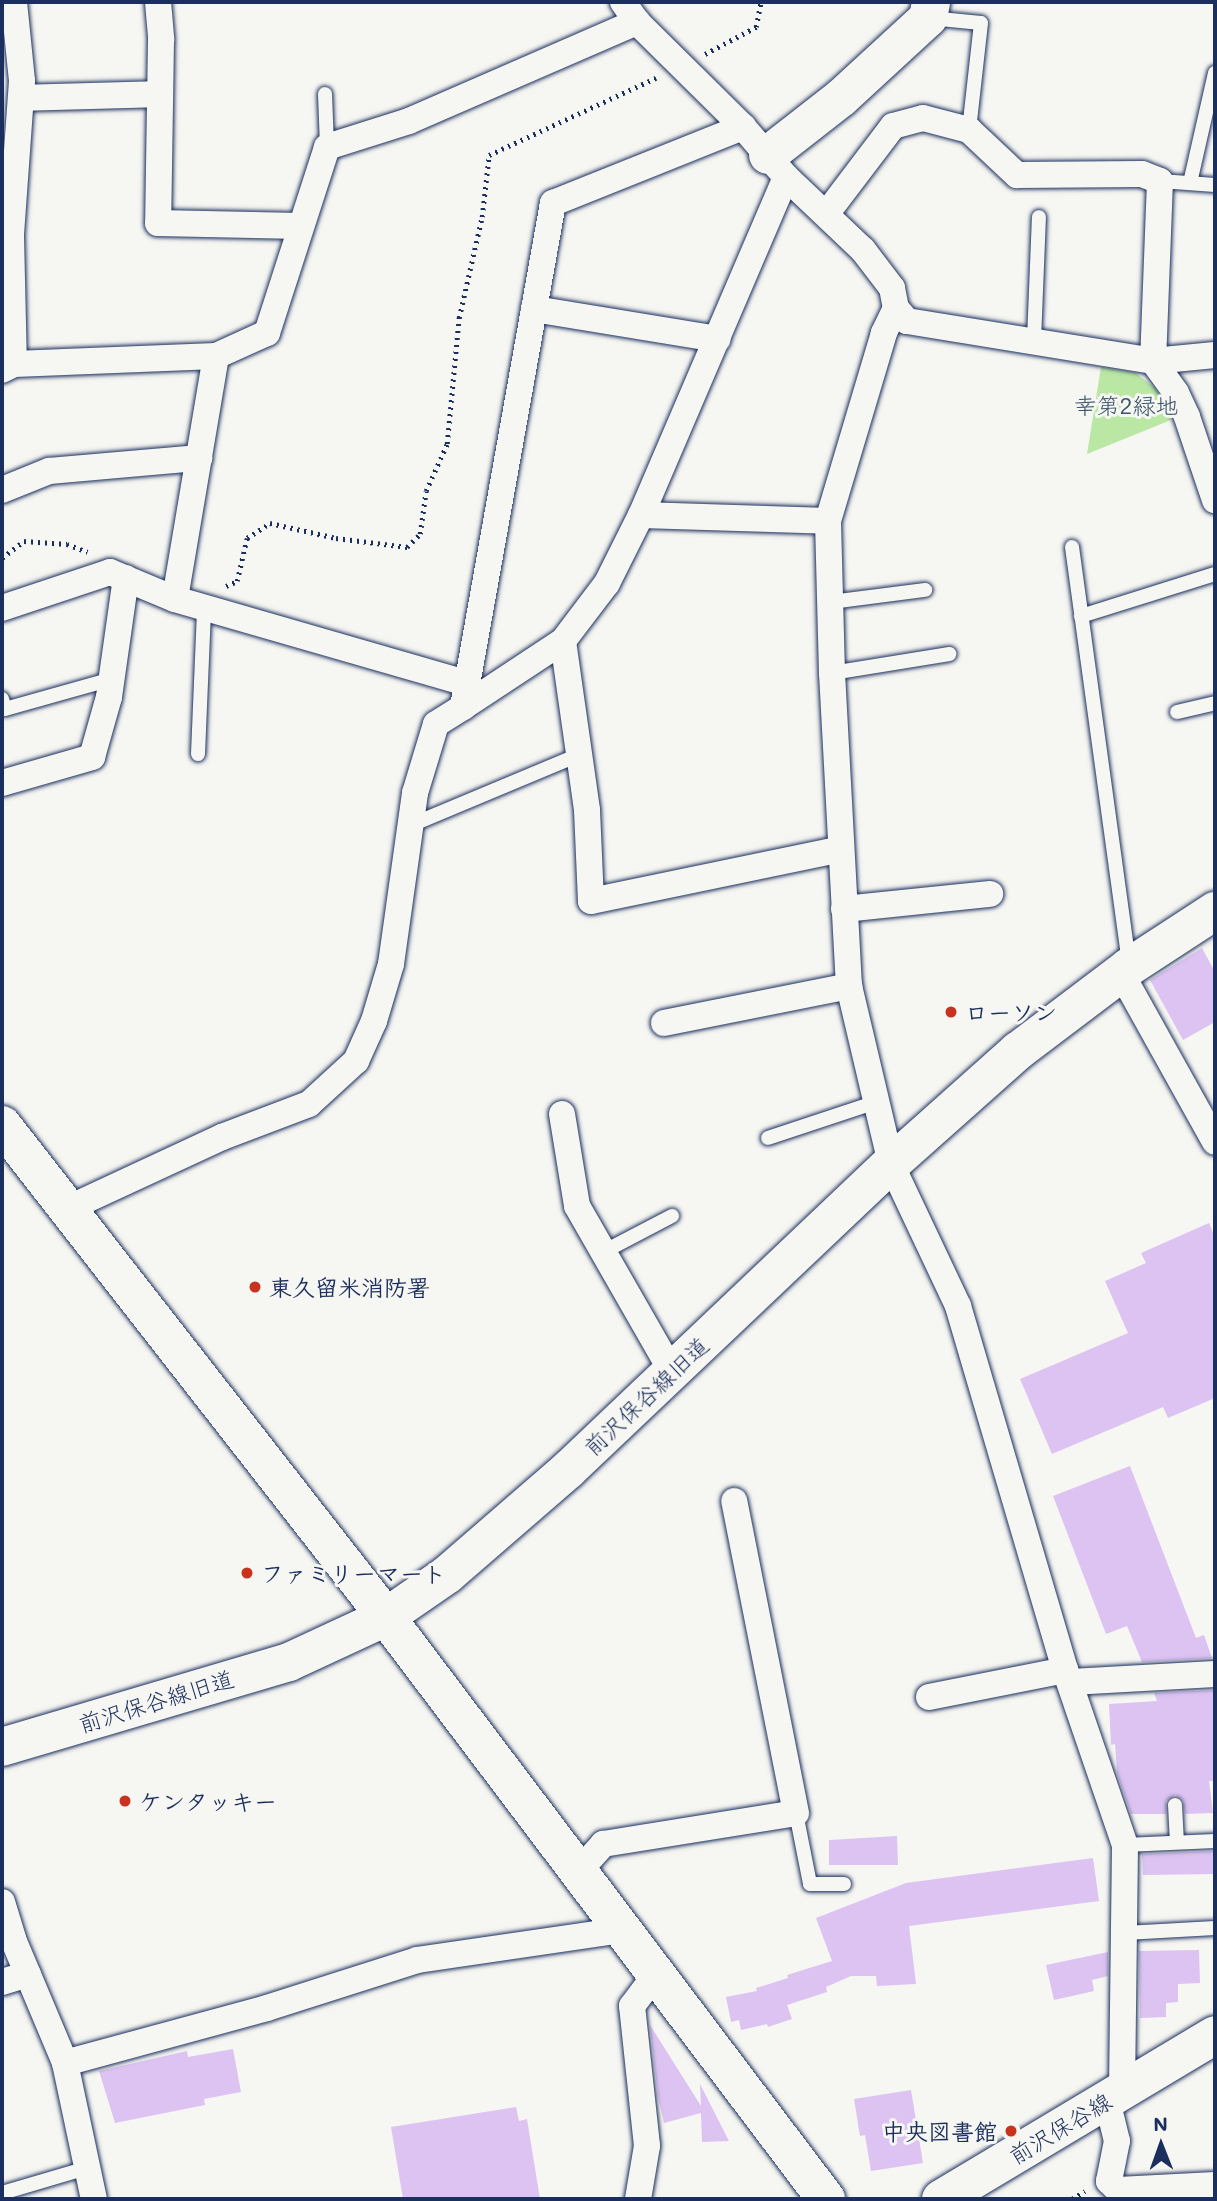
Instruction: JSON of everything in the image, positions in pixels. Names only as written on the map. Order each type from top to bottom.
[{"type":"street","points":[[14,2],[22,81],[6,236],[8,367],[216,356],[267,333],[327,147],[409,121],[630,12],[743,127],[777,166],[863,250],[892,288],[896,307],[907,321],[1153,360],[1215,355]]},
{"type":"street","points":[[158,2],[158,223],[300,226]]},
{"type":"street","points":[[69,1208],[222,1137],[309,1104],[356,1061],[374,1021],[391,964],[415,793],[436,724],[464,695],[563,641],[607,583],[642,515],[718,339],[777,166],[929,10]]},
{"type":"street","points":[[21,98],[160,94]]},
{"type":"street","points":[[827,213],[893,126],[923,118],[969,131],[1017,175],[1142,174],[1160,181],[1153,360],[1187,417],[1215,500]]},
{"type":"street","points":[[464,695],[553,203],[743,127]]},
{"type":"street","points":[[896,307],[884,333],[828,522],[832,673],[849,986],[891,1164],[958,1306],[1068,1676],[1125,1845],[1125,1933],[1114,2096],[1118,2141],[1108,2182],[1118,2190],[1139,2194],[1215,2185]]},
{"type":"street","points":[[534,309],[718,339]]},
{"type":"street","points":[[176,594],[216,356]]},
{"type":"street","points":[[2,490],[49,471],[199,458]]},
{"type":"street","points":[[642,515],[828,522]]},
{"type":"street","points":[[2,608],[110,572],[176,594],[204,608],[464,695]]},
{"type":"street","points":[[2,783],[92,757],[112,679],[126,578]]},
{"type":"street","points":[[563,641],[587,810],[590,901],[841,849]]},
{"type":"street","points":[[844,909],[990,894]]},
{"type":"street","name":"前沢保谷線旧道","points":[[2,1747],[289,1662],[386,1617],[448,1574],[568,1470],[891,1164],[1018,1051],[1125,970],[1215,911]]},
{"type":"street","points":[[1125,970],[1215,1142]]},
{"type":"street","points":[[664,1023],[849,986]]},
{"type":"street","points":[[562,1114],[576,1206],[672,1372]]},
{"type":"street","points":[[7,1142],[69,1208],[386,1617],[827,2199]]},
{"type":"street","points":[[578,1872],[603,1844],[796,1814],[734,1501]]},
{"type":"street","points":[[929,1697],[1068,1676],[1215,1674]]},
{"type":"street","points":[[2,1902],[65,2063],[94,2199]]},
{"type":"street","points":[[65,2063],[267,2008],[417,1960],[622,1930]]},
{"type":"street","points":[[2,1982],[28,1974]]},
{"type":"street","points":[[638,2199],[647,2146],[632,2006],[655,1975]]},
{"type":"street","name":"前沢保谷線","points":[[941,2199],[1215,2035]]},
{"type":"lane","points":[[929,10],[981,23],[969,131]]},
{"type":"lane","points":[[1191,183],[1215,73]]},
{"type":"lane","points":[[324,94],[327,147]]},
{"type":"lane","points":[[1160,181],[1215,185]]},
{"type":"lane","points":[[1034,340],[1039,217]]},
{"type":"lane","points":[[1072,547],[1125,970]]},
{"type":"lane","points":[[1081,616],[1215,574]]},
{"type":"lane","points":[[831,602],[925,590]]},
{"type":"lane","points":[[198,754],[204,608]]},
{"type":"lane","points":[[832,673],[949,654]]},
{"type":"lane","points":[[2,699],[5,709],[112,679]]},
{"type":"lane","points":[[1177,712],[1215,704]]},
{"type":"lane","points":[[411,825],[578,755]]},
{"type":"lane","points":[[768,1138],[876,1102]]},
{"type":"lane","points":[[603,1252],[672,1216]]},
{"type":"lane","points":[[1175,1805],[1177,1842]]},
{"type":"lane","points":[[796,1814],[810,1884],[844,1884]]},
{"type":"lane","points":[[1125,1845],[1215,1841]]},
{"type":"lane","points":[[1125,1933],[1215,1928]]},
{"type":"lane","points":[[2,2193],[87,2168]]},
{"type":"path","points":[[176,594],[203,597],[237,581],[247,538],[270,523],[336,538],[407,547],[420,534],[426,491],[447,444],[459,318],[482,217],[489,155],[682,66],[756,27],[761,2]]},
{"type":"green space","name":"幸第2緑地","points":[[1101,367],[1136,373],[1156,389],[1171,420],[1087,454]]},
{"type":"building","points":[[1202,948],[1215,972],[1215,1022],[1183,1040],[1150,980]]},
{"type":"building","points":[[1209,1223],[1215,1238],[1215,1398],[1168,1418],[1163,1407],[1052,1454],[1020,1379],[1128,1333],[1105,1281],[1146,1263],[1141,1253]]},
{"type":"building","points":[[1130,1466],[1196,1638],[1204,1635],[1212,1658],[1142,1662],[1127,1626],[1106,1634],[1053,1496]]},
{"type":"building","points":[[1215,1690],[1215,1781],[1209,1781],[1213,1813],[1185,1814],[1183,1800],[1175,1795],[1166,1801],[1166,1814],[1131,1814],[1117,1773],[1115,1744],[1111,1745],[1109,1704],[1157,1701],[1154,1693]]},
{"type":"building","points":[[897,1836],[898,1865],[829,1865],[829,1840]]},
{"type":"building","points":[[1215,1851],[1215,1874],[1143,1875],[1142,1854]]},
{"type":"building","points":[[1093,1858],[1099,1901],[909,1926],[916,1984],[877,1986],[876,1976],[851,1976],[826,1987],[827,1992],[787,2005],[792,2019],[768,2027],[767,2024],[741,2030],[739,2020],[731,2022],[726,1997],[757,1991],[756,1988],[788,1978],[787,1975],[832,1961],[816,1918],[906,1883]]},
{"type":"building","points":[[1199,1950],[1200,1983],[1178,1984],[1178,2002],[1166,2003],[1166,2017],[1140,2018],[1139,1951]]},
{"type":"building","points":[[1108,1952],[1108,1976],[1092,1980],[1094,1991],[1054,2000],[1046,1965]]},
{"type":"building","points":[[650,2025],[701,2106],[700,2084],[729,2141],[702,2142],[701,2113],[664,2123],[658,2097]]},
{"type":"building","points":[[233,2049],[241,2092],[204,2099],[205,2105],[115,2123],[99,2071],[187,2051],[188,2057]]},
{"type":"building","points":[[911,2090],[923,2163],[871,2171],[865,2135],[860,2136],[854,2099]]},
{"type":"building","points":[[516,2107],[519,2121],[527,2119],[540,2199],[403,2199],[391,2127]]},
{"type":"place","name":"ローソン","points":[[951,1012]]},
{"type":"place","name":"東久留米消防署","points":[[255,1287]]},
{"type":"place","name":"ファミリーマート","points":[[247,1573]]},
{"type":"place","name":"ケンタッキー","points":[[125,1801]]},
{"type":"place","name":"中央図書館","points":[[1011,2131]]}]
